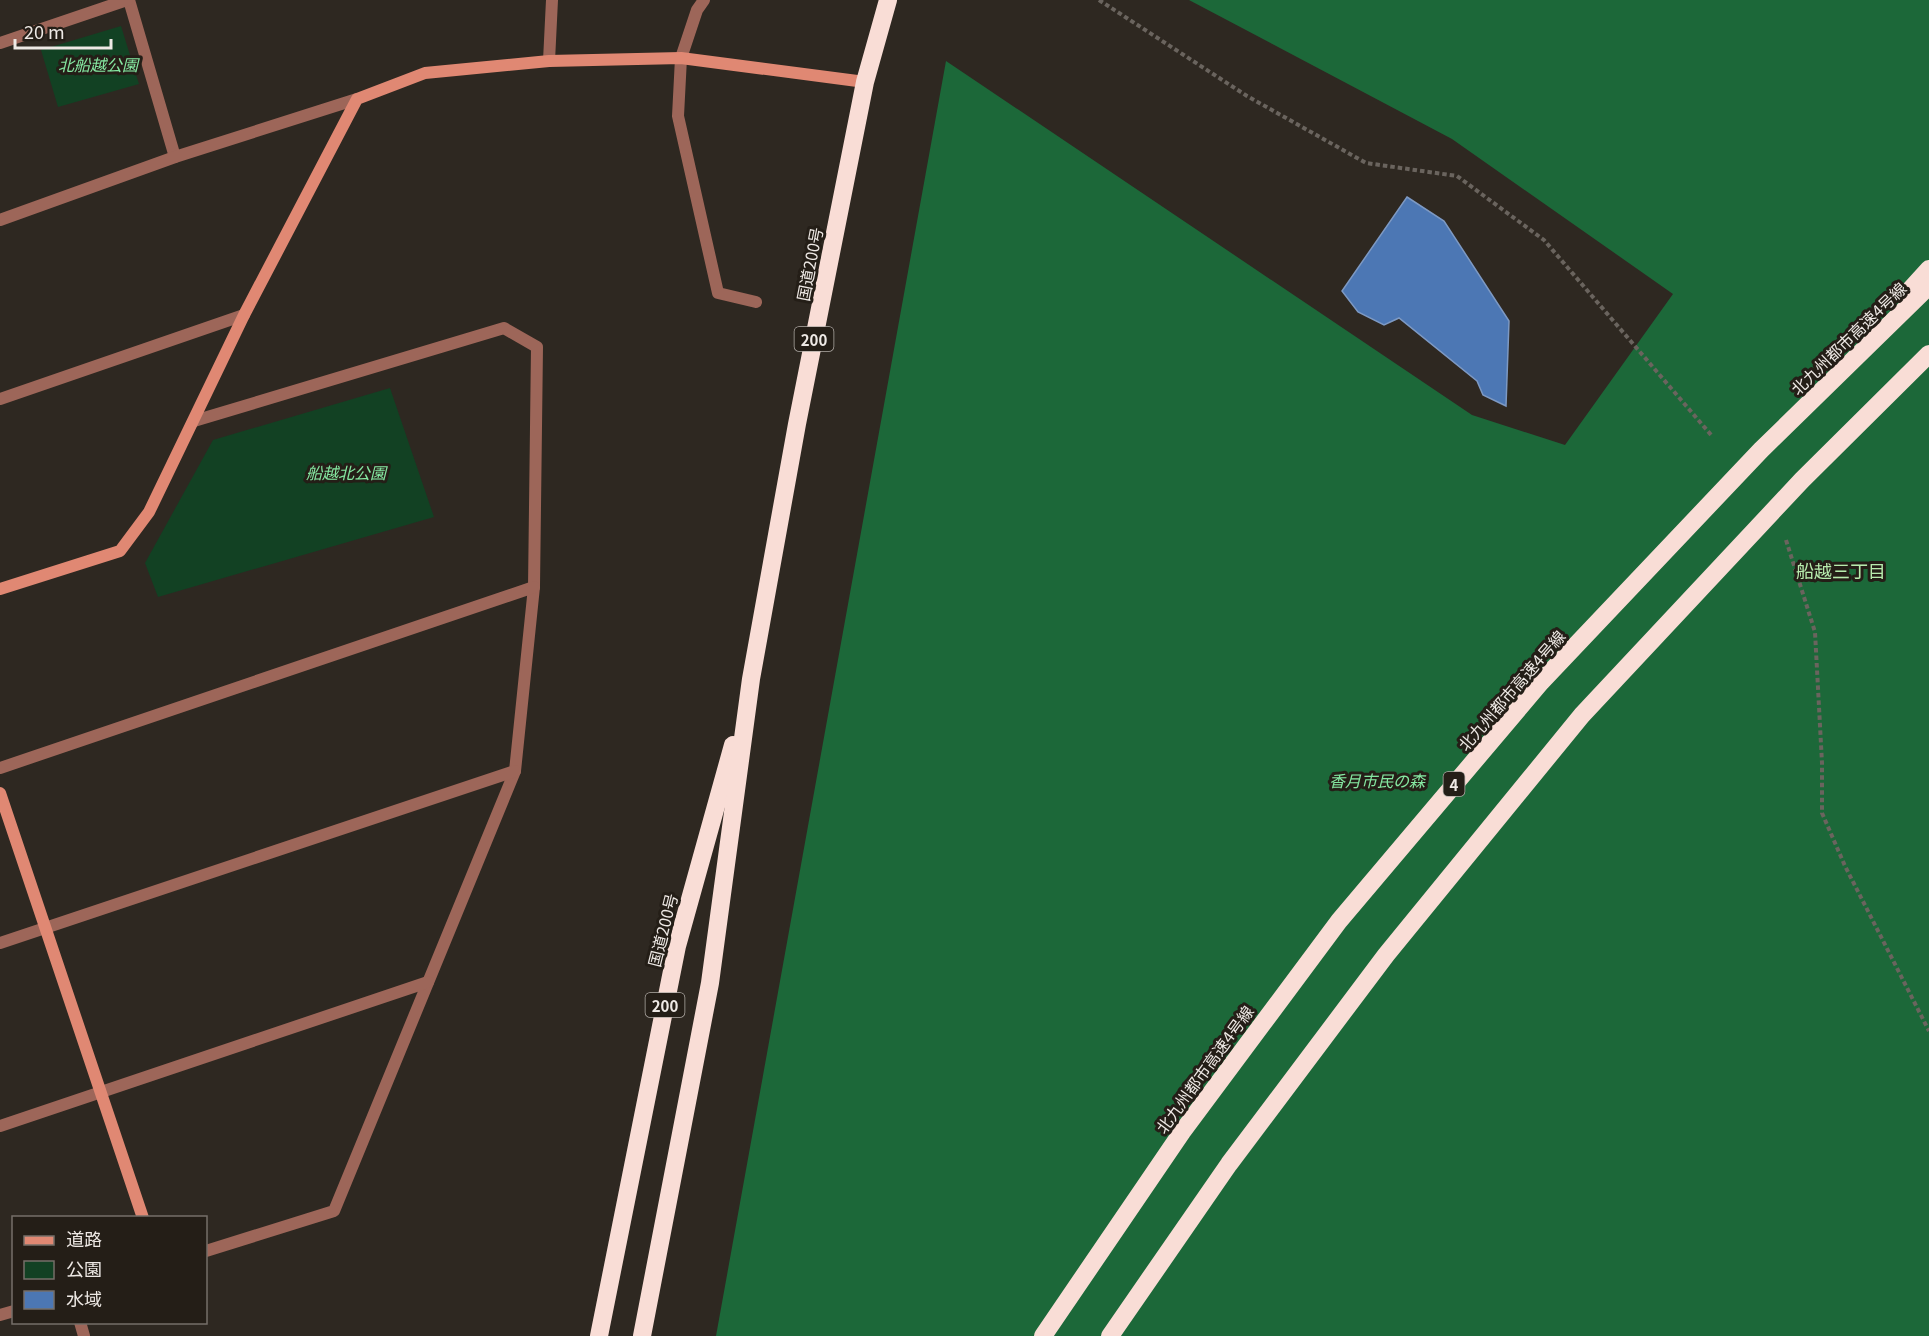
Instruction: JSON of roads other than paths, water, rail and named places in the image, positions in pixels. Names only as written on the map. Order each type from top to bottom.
[{"type":"highway","name":"国道200号","points":[[642,1336],[710,983],[751,679],[797,424],[865,82],[888,0]]},
{"type":"highway","points":[[1761,450],[1929,269]]},
{"type":"highway","name":"北九州都市高速4号線","points":[[1043,1336],[1182,1132],[1339,921],[1541,682],[1761,450],[1929,286]]},
{"type":"highway","points":[[1110,1336],[1229,1164],[1393,946],[1582,715],[1802,480],[1929,354]]},
{"type":"highway","points":[[1802,480],[1929,369]]},
{"type":"highway","name":"国道200号","points":[[599,1336],[677,946],[751,679]]},
{"type":"street","points":[[0,43],[128,0],[175,157]]},
{"type":"street","points":[[549,61],[552,0]]},
{"type":"street","points":[[704,0],[697,10],[681,58],[678,116],[718,293],[756,302]]},
{"type":"street","points":[[0,220],[175,157],[357,99],[425,73],[549,61],[681,58],[865,82]]},
{"type":"street","points":[[0,589],[120,551],[149,512],[244,315],[357,99]]},
{"type":"street","points":[[0,399],[244,315]]},
{"type":"street","points":[[194,421],[504,328],[537,347],[534,587],[515,771],[334,1211],[207,1251]]},
{"type":"street","points":[[0,768],[534,587]]},
{"type":"street","points":[[0,943],[515,771]]},
{"type":"street","points":[[0,794],[142,1216]]},
{"type":"street","points":[[0,1126],[428,982]]},
{"type":"water","points":[[1407,197],[1444,221],[1509,321],[1506,406],[1483,395],[1477,381],[1399,318],[1384,325],[1358,312],[1342,291]]},
{"type":"district","name":"船越三丁目","points":[[1841,570]]},
{"type":"park label","name":"北船越公園","points":[[98,64]]},
{"type":"park label","name":"船越北公園","points":[[346,472]]},
{"type":"park label","name":"香月市民の森","points":[[1377,780]]}]
